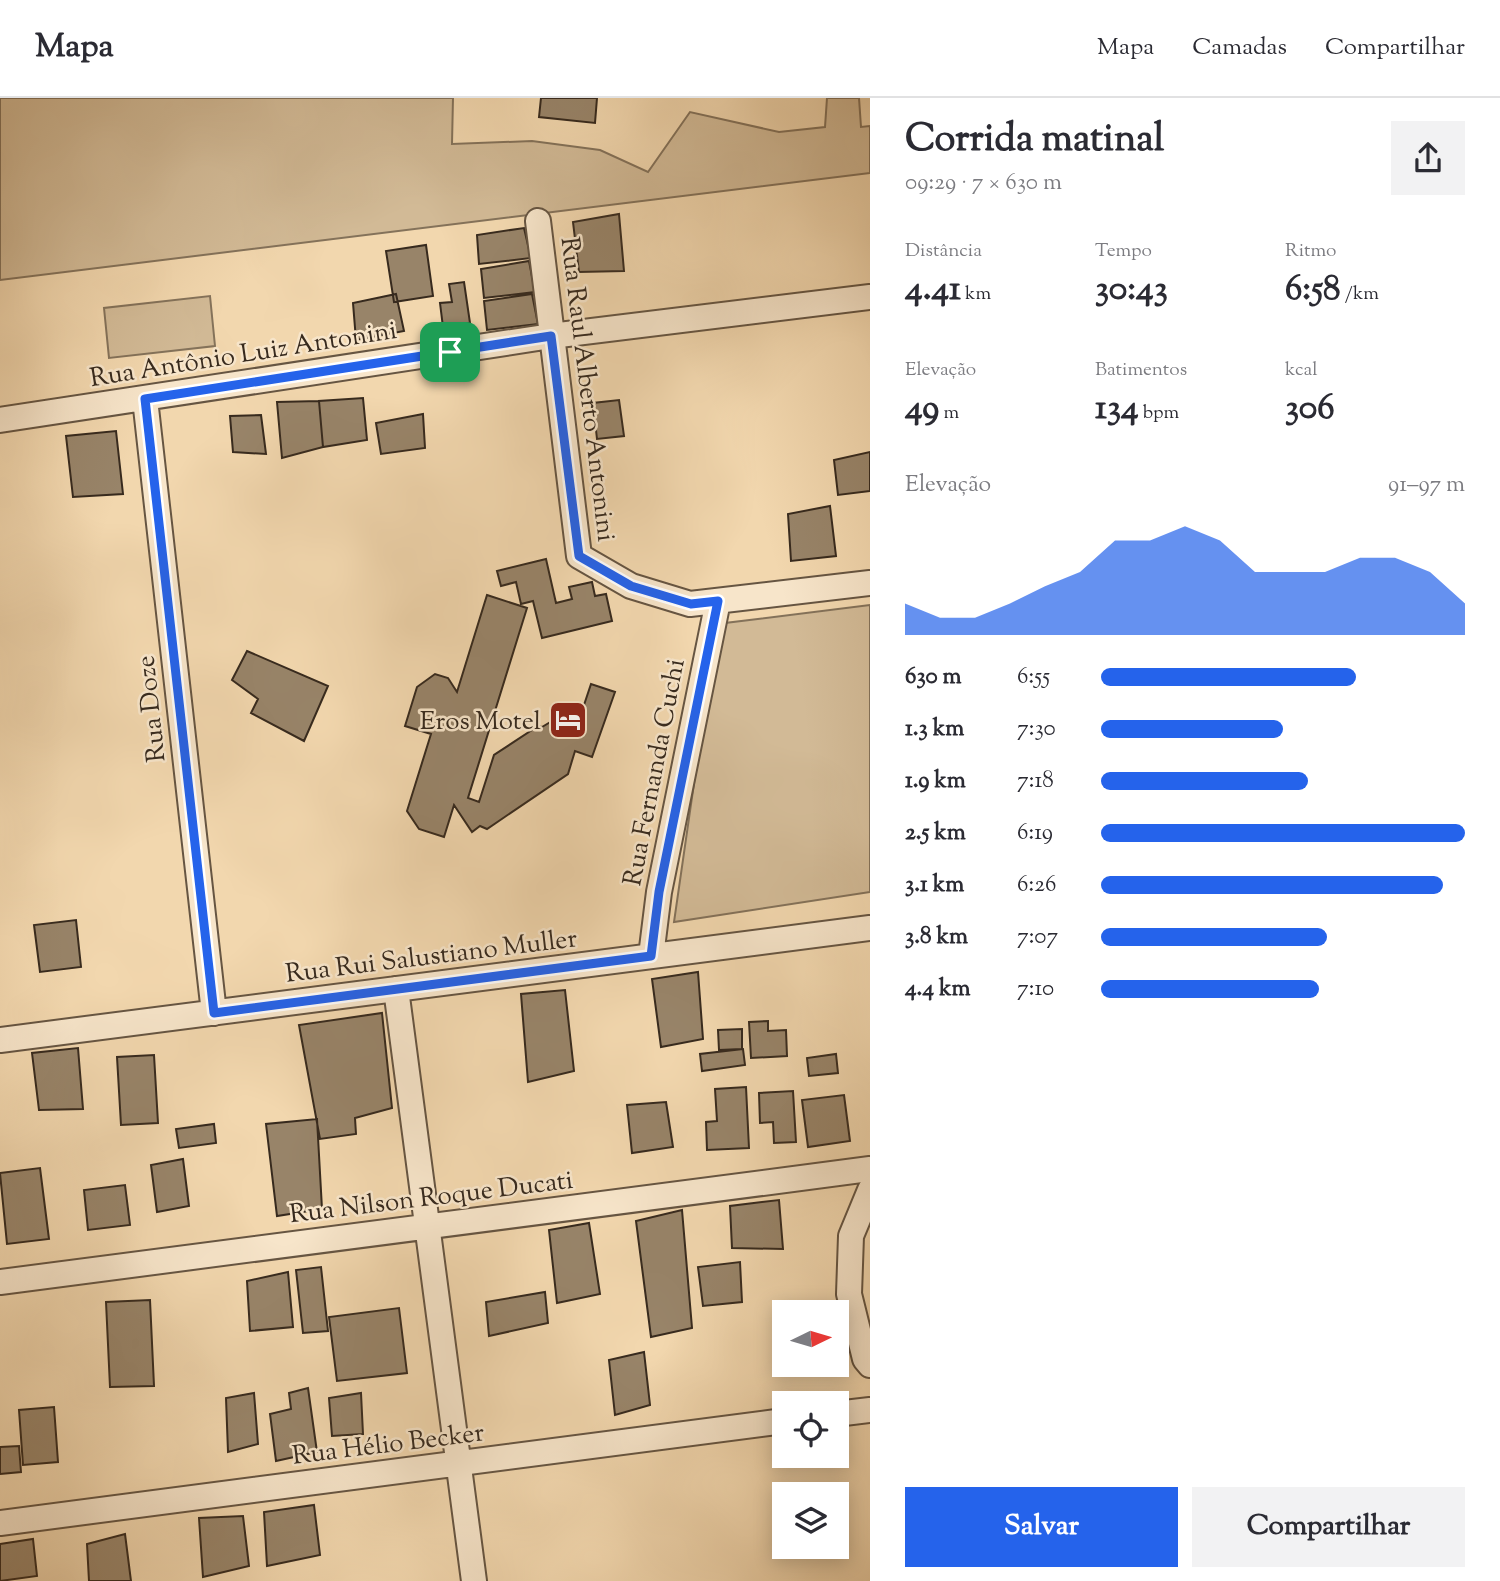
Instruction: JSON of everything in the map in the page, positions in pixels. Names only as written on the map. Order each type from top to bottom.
[{"type":"street","name":"Rua Raul Alberto Antonini","points":[[538,221],[579,556],[631,586],[691,604],[870,583]]},
{"type":"street","name":"Rua Antônio Luiz Antonini","points":[[0,420],[551,336],[870,297]]},
{"type":"street","name":"Rua Doze","points":[[145,399],[214,1013]]},
{"type":"street","name":"Rua Fernanda Cuchi","points":[[651,956],[659,892],[718,601]]},
{"type":"street","name":"Rua Rui Salustiano Muller","points":[[0,1040],[870,928]]},
{"type":"street","points":[[396,989],[474,1581]]},
{"type":"street","name":"Rua Nilson Roque Ducati","points":[[0,1282],[870,1169]]},
{"type":"street","points":[[870,1191],[851,1236],[849,1294],[870,1366]]},
{"type":"street","points":[[849,1412],[870,1410]]},
{"type":"street","name":"Rua Hélio Becker","points":[[0,1523],[772,1423]]},
{"type":"shaded area","points":[[0,98],[453,98],[452,144],[532,141],[600,150],[648,172],[690,112],[779,132],[825,127],[827,98],[859,98],[861,127],[870,126],[870,173],[0,280]]},
{"type":"shaded area","points":[[210,296],[215,346],[109,358],[104,308]]},
{"type":"shaded area","points":[[870,605],[870,892],[674,922],[717,624]]},
{"type":"building","points":[[541,98],[597,98],[595,123],[539,117]]},
{"type":"building","points":[[619,214],[624,271],[579,272],[573,222]]},
{"type":"building","points":[[524,228],[531,258],[479,264],[477,235]]},
{"type":"building","points":[[426,245],[433,296],[394,302],[386,251]]},
{"type":"building","points":[[529,261],[535,292],[484,298],[481,269]]},
{"type":"building","points":[[464,282],[470,323],[443,327],[440,303],[452,302],[449,284]]},
{"type":"building","points":[[396,294],[404,331],[356,340],[353,303]]},
{"type":"building","points":[[532,294],[538,324],[487,330],[484,301]]},
{"type":"building","points":[[363,398],[367,440],[323,447],[319,401]]},
{"type":"building","points":[[619,400],[624,436],[597,439],[593,403]]},
{"type":"building","points":[[319,401],[323,447],[282,458],[277,402]]},
{"type":"building","points":[[423,414],[425,448],[381,454],[376,423]]},
{"type":"building","points":[[261,415],[266,454],[233,452],[230,416]]},
{"type":"building","points":[[116,431],[123,494],[73,497],[66,436]]},
{"type":"building","points":[[870,452],[870,491],[838,495],[834,460]]},
{"type":"building","points":[[830,506],[836,556],[791,561],[788,514]]},
{"type":"building","points":[[546,559],[556,603],[572,599],[569,587],[592,582],[595,596],[606,594],[612,621],[542,638],[533,601],[521,604],[516,582],[501,586],[497,571]]},
{"type":"building","points":[[487,595],[527,608],[468,798],[479,802],[494,755],[538,726],[542,727],[557,718],[570,722],[581,714],[591,684],[615,692],[592,757],[575,751],[568,774],[487,829],[480,826],[472,832],[454,805],[444,837],[419,829],[407,811],[431,734],[405,726],[417,687],[435,674],[448,678],[457,692]]},
{"type":"building","points":[[247,651],[328,686],[304,741],[251,713],[258,699],[232,680]]},
{"type":"building","points":[[76,920],[81,967],[40,972],[34,925]]},
{"type":"building","points":[[698,972],[703,1039],[661,1047],[652,979]]},
{"type":"building","points":[[565,990],[574,1071],[528,1082],[521,994]]},
{"type":"building","points":[[382,1013],[392,1108],[355,1118],[356,1134],[320,1139],[299,1025]]},
{"type":"building","points":[[768,1021],[768,1031],[786,1030],[787,1056],[751,1058],[749,1022]]},
{"type":"building","points":[[742,1029],[742,1049],[719,1050],[718,1030]]},
{"type":"building","points":[[78,1048],[83,1109],[39,1110],[32,1053]]},
{"type":"building","points":[[743,1049],[745,1065],[702,1071],[700,1054]]},
{"type":"building","points":[[836,1054],[838,1073],[809,1076],[807,1058]]},
{"type":"building","points":[[154,1055],[158,1123],[121,1125],[117,1057]]},
{"type":"building","points":[[746,1087],[749,1148],[707,1150],[706,1122],[717,1121],[715,1089]]},
{"type":"building","points":[[793,1091],[796,1142],[774,1143],[773,1122],[760,1123],[759,1093]]},
{"type":"building","points":[[844,1095],[850,1141],[808,1147],[802,1100]]},
{"type":"building","points":[[666,1102],[673,1147],[632,1153],[627,1105]]},
{"type":"building","points":[[317,1119],[322,1209],[277,1216],[266,1124]]},
{"type":"building","points":[[214,1124],[216,1143],[179,1148],[176,1129]]},
{"type":"building","points":[[183,1159],[189,1206],[157,1212],[151,1165]]},
{"type":"building","points":[[40,1168],[49,1239],[7,1244],[0,1173]]},
{"type":"building","points":[[125,1185],[130,1225],[88,1230],[84,1190]]},
{"type":"building","points":[[779,1200],[783,1249],[732,1248],[730,1206]]},
{"type":"building","points":[[682,1210],[692,1328],[651,1337],[636,1221]]},
{"type":"building","points":[[589,1223],[600,1294],[557,1303],[549,1230]]},
{"type":"building","points":[[740,1262],[742,1302],[703,1306],[698,1267]]},
{"type":"building","points":[[321,1267],[328,1331],[303,1333],[296,1270]]},
{"type":"building","points":[[288,1272],[293,1327],[250,1331],[247,1281]]},
{"type":"building","points":[[545,1292],[548,1323],[489,1336],[486,1302]]},
{"type":"building","points":[[150,1300],[154,1386],[110,1387],[106,1302]]},
{"type":"building","points":[[399,1308],[407,1373],[337,1381],[329,1317]]},
{"type":"building","points":[[644,1352],[650,1405],[615,1415],[609,1360]]},
{"type":"building","points":[[308,1388],[317,1452],[276,1461],[270,1414],[291,1409],[289,1393]]},
{"type":"building","points":[[254,1393],[258,1444],[228,1452],[226,1398]]},
{"type":"building","points":[[361,1393],[363,1434],[332,1436],[329,1398]]},
{"type":"building","points":[[54,1407],[58,1462],[23,1465],[19,1410]]},
{"type":"building","points":[[19,1446],[21,1472],[0,1474],[0,1447]]},
{"type":"building","points":[[314,1505],[320,1555],[267,1566],[264,1512]]},
{"type":"building","points":[[243,1516],[249,1566],[203,1577],[199,1518]]},
{"type":"building","points":[[125,1534],[131,1581],[89,1581],[87,1544]]},
{"type":"building","points":[[33,1539],[37,1576],[0,1581],[0,1544]]},
{"type":"place","name":"Eros Motel","points":[[568,720]]},
{"type":"route","points":[[551,336],[579,556],[631,586],[691,604],[718,601],[659,892],[651,956],[214,1013],[145,399],[450,352],[551,336]]}]
